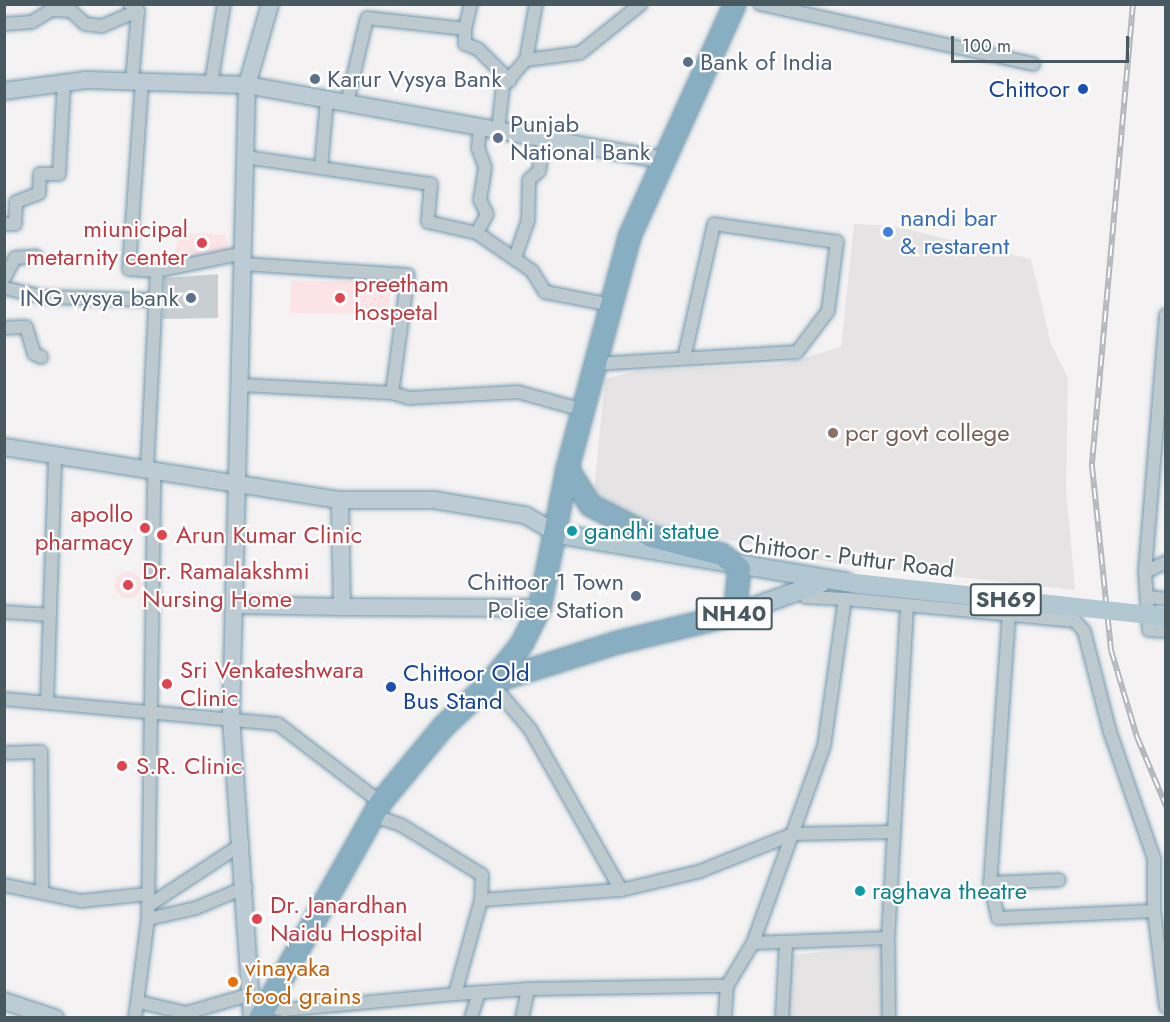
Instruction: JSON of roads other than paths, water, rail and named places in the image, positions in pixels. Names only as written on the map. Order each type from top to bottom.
[{"type":"highway","name":"NH40","points":[[257,1009],[376,809],[444,725],[490,682],[521,644],[539,608],[558,534],[567,468],[629,236],[734,4]]},
{"type":"highway","name":"NH40","points":[[490,682],[617,642],[734,614],[739,568],[721,554],[651,536],[590,505],[567,468]]},
{"type":"main road","name":"Chittoor - Puttur Road","points":[[558,534],[842,587],[1166,617]]},
{"type":"main road","points":[[734,614],[763,608],[797,580]]},
{"type":"street","points":[[211,84],[224,4]]},
{"type":"street","points":[[257,1009],[231,716],[239,484],[247,85],[270,4]]},
{"type":"street","points":[[471,4],[465,29],[465,44],[478,50],[510,81]]},
{"type":"street","points":[[498,130],[502,86],[510,81],[526,60],[536,4]]},
{"type":"street","points":[[526,60],[580,53],[641,4]]},
{"type":"street","points":[[760,4],[1034,64]]},
{"type":"street","points":[[4,24],[32,22],[51,10],[71,11],[85,24],[102,26],[134,8],[137,82],[129,269],[157,271],[243,259],[408,275],[392,393]]},
{"type":"street","points":[[347,103],[367,18],[465,29]]},
{"type":"street","points":[[4,91],[64,83],[247,85],[663,160]]},
{"type":"street","points":[[4,224],[15,224],[16,202],[39,193],[40,174],[59,174],[64,83]]},
{"type":"street","points":[[321,168],[327,100]]},
{"type":"street","points":[[477,233],[487,214],[480,200],[485,167],[478,148],[480,127]]},
{"type":"street","points":[[515,258],[528,221],[529,180],[539,171],[544,138]]},
{"type":"street","points":[[245,157],[432,184],[428,222],[477,233],[515,258],[539,279],[545,292],[611,305]]},
{"type":"street","points":[[595,364],[796,352],[828,311],[837,242],[714,224],[684,358]]},
{"type":"street","points":[[4,278],[8,260],[36,256]]},
{"type":"street","points":[[135,1017],[139,1002],[148,906],[150,470],[157,271]]},
{"type":"street","points":[[4,288],[45,297],[156,300]]},
{"type":"street","points":[[1166,315],[1145,572],[1149,630],[1166,631]]},
{"type":"street","points":[[4,328],[26,327],[34,354],[41,357]]},
{"type":"street","points":[[241,385],[392,393],[409,398],[518,392],[583,410]]},
{"type":"street","points":[[4,447],[340,500],[457,504],[525,515],[558,534]]},
{"type":"street","points":[[47,702],[55,455]]},
{"type":"street","points":[[340,500],[342,607]]},
{"type":"street","points":[[1145,572],[1166,562]]},
{"type":"street","points":[[725,1017],[727,986],[753,943],[824,746],[842,587],[907,606],[1075,621],[1084,631],[1110,732],[1154,858],[1154,911],[1166,1006]]},
{"type":"street","points":[[1148,597],[1166,599]]},
{"type":"street","points":[[235,605],[539,608]]},
{"type":"street","points":[[889,1017],[888,938],[907,606]]},
{"type":"street","points":[[4,612],[50,615]]},
{"type":"street","points":[[1009,614],[990,883],[998,918],[1154,911]]},
{"type":"street","points":[[490,682],[530,729],[621,890]]},
{"type":"street","points":[[4,699],[231,716],[278,724],[376,809],[482,875],[481,900],[455,994]]},
{"type":"street","points":[[4,753],[41,753],[42,892]]},
{"type":"street","points":[[481,900],[621,890],[698,872],[793,834],[894,832]]},
{"type":"street","points":[[148,906],[242,844]]},
{"type":"street","points":[[990,883],[1059,880]]},
{"type":"street","points":[[4,885],[81,901],[196,908],[246,887]]},
{"type":"street","points":[[753,943],[888,938]]},
{"type":"street","points":[[782,1017],[786,943]]},
{"type":"street","points":[[139,1002],[186,1013],[257,1009],[284,1010],[528,989],[727,986]]},
{"type":"street","points":[[522,1017],[528,989]]},
{"type":"street","points":[[471,1017],[479,992]]},
{"type":"street","points":[[4,1001],[55,1017]]},
{"type":"railway","points":[[1133,4],[1092,466],[1111,650],[1137,737],[1166,806]]},
{"type":"place","name":"Bank of India","points":[[688,62]]},
{"type":"place","name":"Karur Vysya Bank","points":[[315,79]]},
{"type":"place","name":"Chittoor","points":[[1083,89]]},
{"type":"place","name":"Punjab National Bank","points":[[498,138]]},
{"type":"place","name":"nandi bar & restarent","points":[[888,232]]},
{"type":"place","name":"miunicipal metarnity center","points":[[202,243]]},
{"type":"place","name":"ING vysya bank","points":[[191,298]]},
{"type":"place","name":"preetham hospetal","points":[[340,298]]},
{"type":"place","name":"pcr govt college","points":[[833,433]]},
{"type":"place","name":"apollo pharmacy","points":[[145,528]]},
{"type":"place","name":"gandhi statue","points":[[572,531]]},
{"type":"place","name":"Arun Kumar Clinic","points":[[162,535]]},
{"type":"place","name":"Dr. Ramalakshmi Nursing Home","points":[[128,585]]},
{"type":"place","name":"Chittoor 1 Town Police Station","points":[[636,596]]},
{"type":"place","name":"Sri Venkateshwara Clinic","points":[[167,684]]},
{"type":"place","name":"Chittoor Old Bus Stand","points":[[391,687]]},
{"type":"place","name":"S.R. Clinic","points":[[122,766]]},
{"type":"place","name":"raghava theatre","points":[[860,891]]},
{"type":"place","name":"Dr. Janardhan Naidu Hospital","points":[[257,919]]},
{"type":"place","name":"vinayaka food grains","points":[[233,982]]}]
